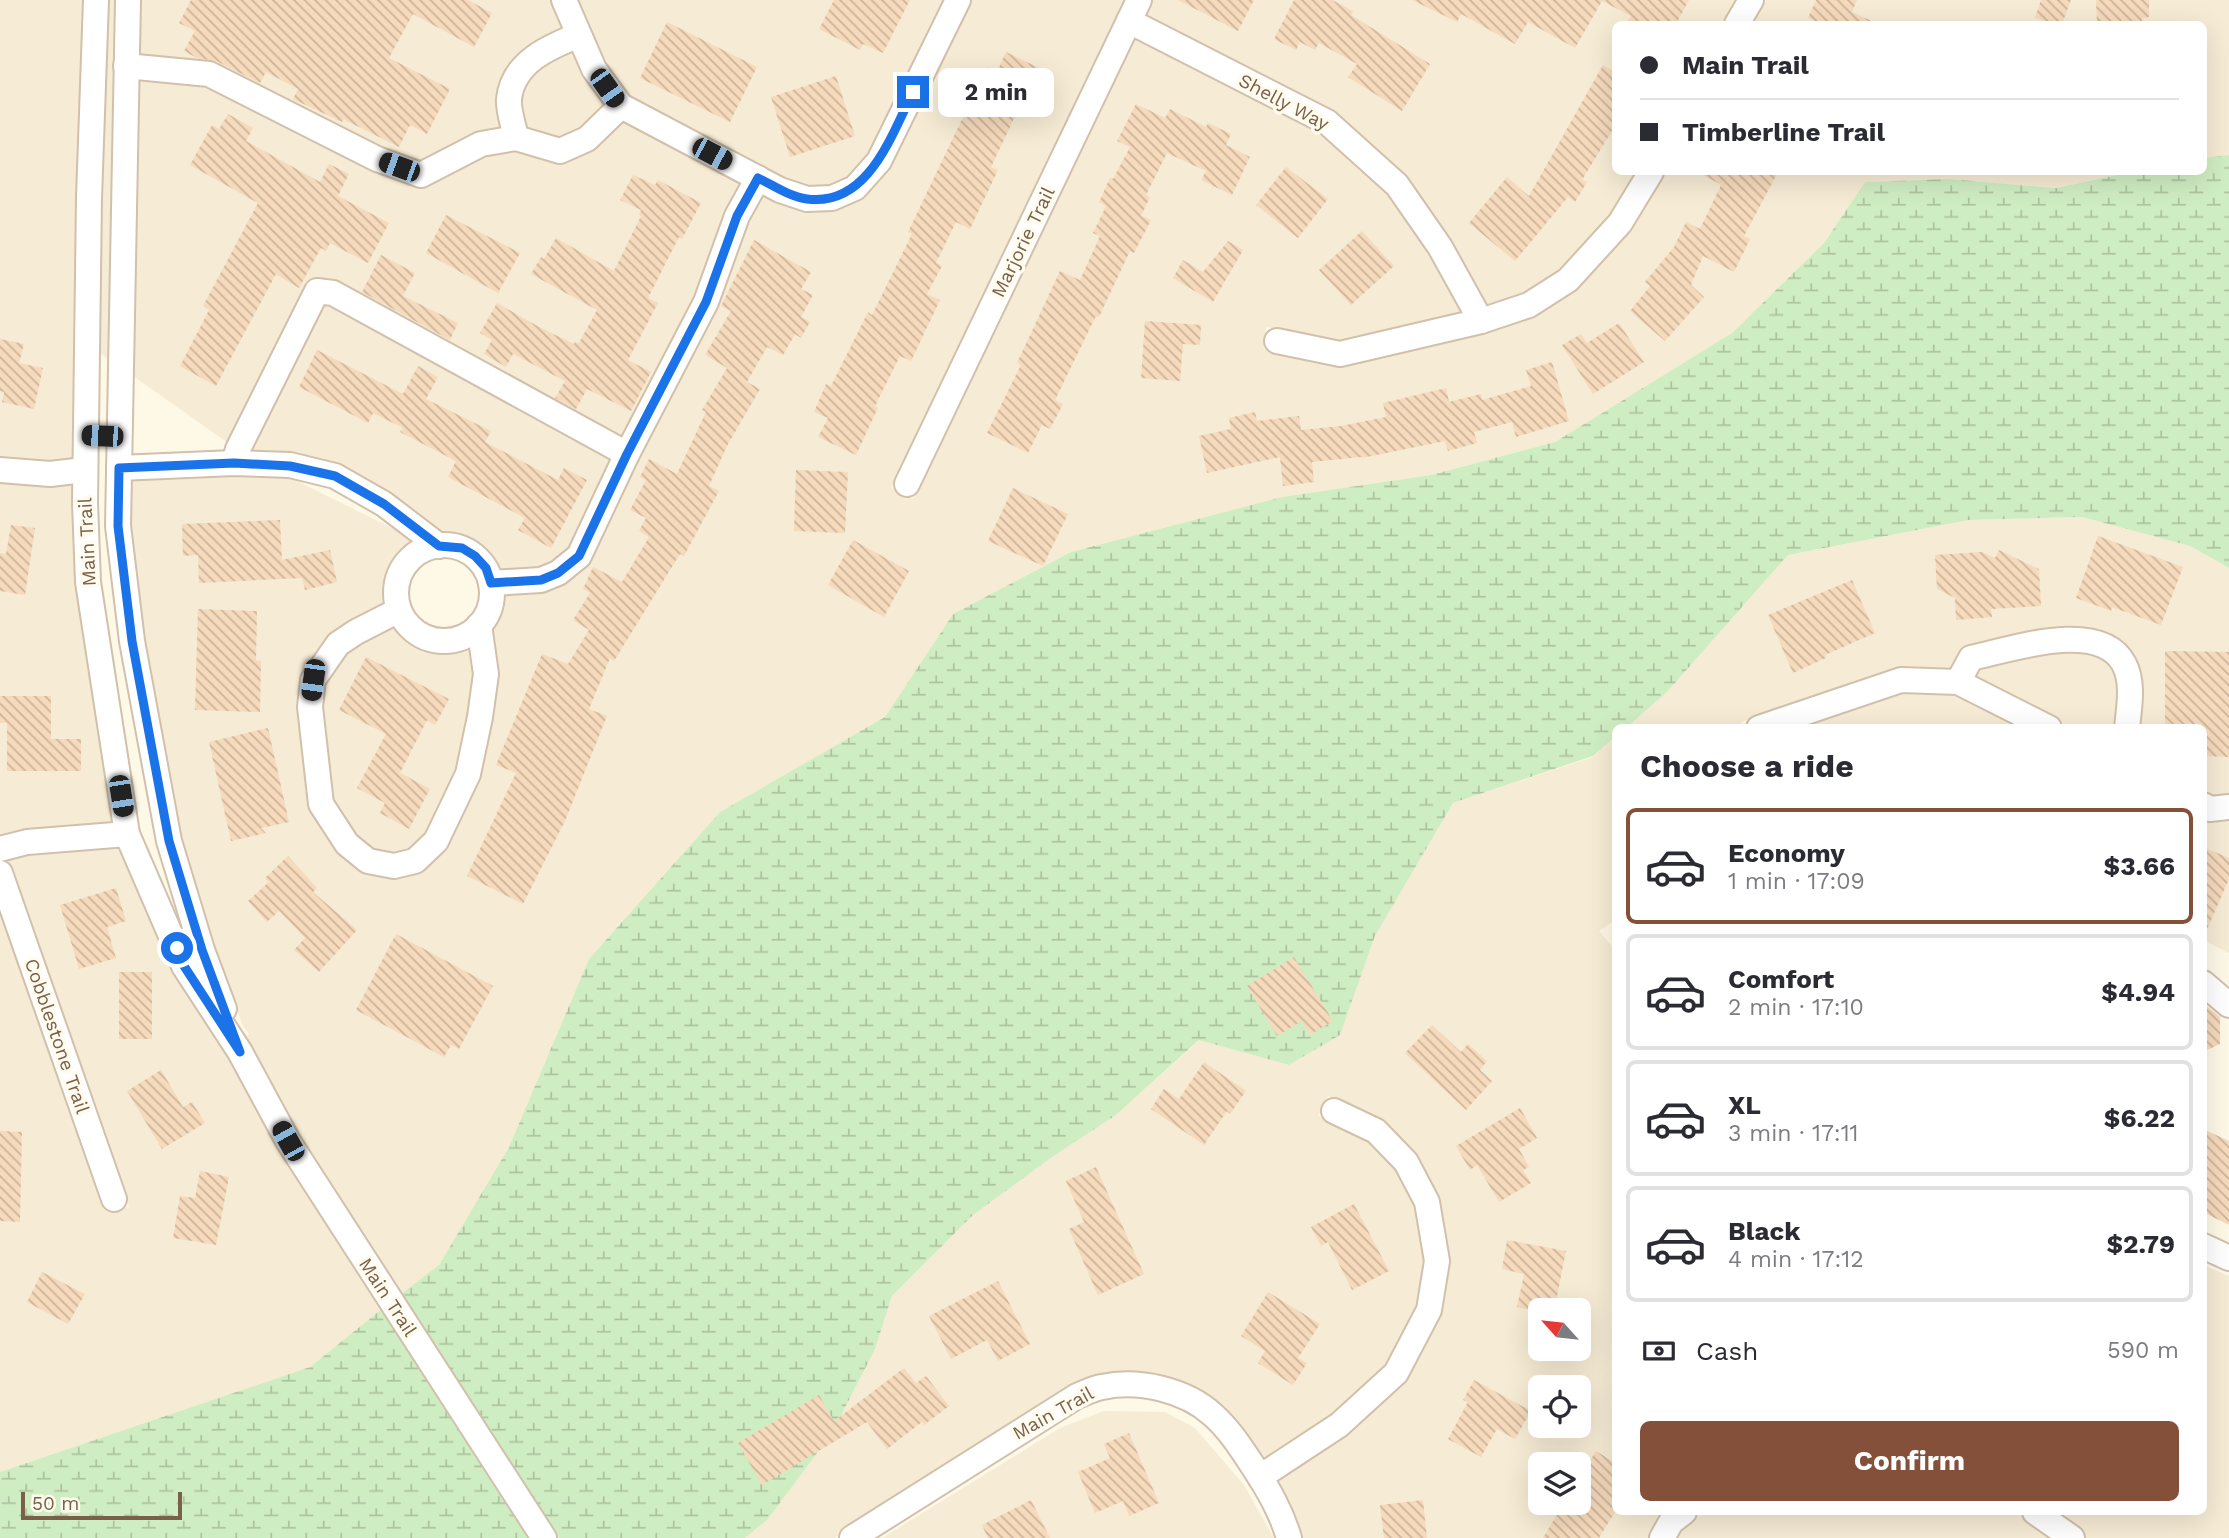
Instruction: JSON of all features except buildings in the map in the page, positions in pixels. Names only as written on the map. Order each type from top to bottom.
[{"type":"street","name":"Main Trail","points":[[96,0],[85,503],[88,582],[127,834],[184,966],[240,1052],[288,1141],[544,1538]]},
{"type":"street","name":"Main Trail","points":[[128,0],[118,526],[132,641],[169,841],[202,950],[240,1052]]},
{"type":"street","points":[[564,0],[594,69],[621,106],[758,178],[807,199],[832,198],[855,188],[879,161],[958,0]]},
{"type":"street","points":[[1739,21],[1751,0]]},
{"type":"street","name":"Shelly Way","points":[[1134,11],[1327,122],[1397,185],[1440,247],[1481,321]]},
{"type":"street","name":"Marjorie Trail","points":[[907,484],[1134,11]]},
{"type":"street","points":[[516,138],[509,100],[519,70],[546,49],[579,35]]},
{"type":"street","points":[[126,66],[209,74],[377,159],[421,175],[481,144],[516,138],[559,151],[587,139],[621,106]]},
{"type":"street","points":[[1277,341],[1340,354],[1481,321],[1529,305],[1568,280],[1620,223],[1649,175]]},
{"type":"street","points":[[491,583],[541,580],[558,573],[579,556],[627,454],[706,302],[737,216],[758,178]]},
{"type":"street","points":[[234,463],[238,449],[317,291],[333,293],[627,454]]},
{"type":"street","points":[[85,436],[119,437]]},
{"type":"street","points":[[119,468],[234,463],[290,466],[335,476],[384,504],[439,546]]},
{"type":"street","points":[[0,470],[50,474],[84,470]]},
{"type":"street","points":[[85,503],[118,504]]},
{"type":"street","points":[[430,547],[462,548],[475,556],[486,568],[491,583],[492,599],[487,615],[480,625],[465,637],[449,642],[433,640],[412,629],[399,610],[396,595],[398,579],[405,565],[416,554],[430,547]]},
{"type":"street","points":[[399,610],[356,632],[338,645],[313,680],[310,708],[321,804],[347,844],[368,861],[394,866],[415,861],[436,841],[468,774],[481,717],[486,674],[480,625]]},
{"type":"street","points":[[1958,682],[1971,658],[2056,639],[2090,641],[2109,648],[2124,663],[2130,688],[2127,724]]},
{"type":"street","points":[[1771,724],[1901,680],[1958,682],[2041,724]]},
{"type":"street","points":[[121,796],[159,789]]},
{"type":"street","points":[[2207,807],[2229,807]]},
{"type":"street","points":[[0,849],[27,842],[127,834]]},
{"type":"street","points":[[147,878],[177,868]]},
{"type":"street","name":"Cobblestone Trail","points":[[0,873],[114,1199]]},
{"type":"street","points":[[2207,986],[2229,1005]]},
{"type":"street","points":[[1260,1477],[1339,1425],[1396,1374],[1429,1310],[1437,1261],[1427,1202],[1406,1161],[1376,1131],[1334,1111]]},
{"type":"street","points":[[2207,1248],[2229,1258]]},
{"type":"street","name":"Main Trail","points":[[852,1538],[1077,1396],[1101,1387],[1122,1384],[1174,1391],[1196,1402],[1227,1429],[1274,1499],[1289,1538]]},
{"type":"street","points":[[1662,1538],[1671,1522],[1680,1515]]},
{"type":"street","points":[[2039,1515],[2072,1538]]},
{"type":"shaded area","points":[[0,0],[84,0],[72,460],[49,462],[0,459]]},
{"type":"shaded area","points":[[108,0],[116,0],[108,359],[100,353],[101,199]]},
{"type":"shaded area","points":[[140,0],[551,0],[583,72],[837,209],[865,196],[890,167],[972,0],[1125,0],[891,488],[913,499],[1135,37],[1320,131],[1388,191],[1429,251],[1463,313],[1338,342],[1266,327],[1264,349],[1338,365],[1476,335],[1534,316],[1575,289],[1630,231],[1663,175],[2118,175],[2056,188],[1949,179],[1865,182],[1824,243],[1732,333],[1555,442],[1431,475],[1282,497],[1071,552],[953,614],[885,717],[720,812],[589,959],[509,1147],[439,1265],[401,1294],[299,1136],[251,1049],[247,1036],[249,1034],[243,1026],[214,948],[181,839],[144,641],[130,526],[131,479],[236,474],[289,477],[416,540],[396,557],[387,573],[384,592],[386,604],[301,678],[297,708],[309,805],[337,849],[419,872],[448,846],[479,780],[493,720],[498,675],[492,629],[499,619],[504,603],[504,584],[495,562],[481,547],[463,537],[442,534],[391,495],[241,452],[133,376]]},
{"type":"shaded area","points":[[576,0],[944,0],[868,154],[847,179],[827,187],[807,188],[784,179],[629,98],[605,64]]},
{"type":"shaded area","points":[[1153,0],[1737,0],[1724,21],[1612,21],[1612,175],[1634,175],[1610,216],[1559,271],[1522,295],[1486,307],[1407,179],[1144,17]]},
{"type":"shaded area","points":[[1766,0],[2229,0],[2229,155],[2207,158],[2207,21],[1753,21]]},
{"type":"shaded area","points":[[0,481],[72,483],[76,582],[113,823],[0,837]]},
{"type":"shaded area","points":[[2082,517],[2190,546],[2229,568],[2229,796],[2207,795],[2207,724],[2065,724],[1963,673],[1896,670],[1740,724],[1631,724],[1667,692],[1788,555],[1969,520]]},
{"type":"shaded area","points":[[395,626],[410,642],[429,651],[450,653],[470,647],[473,673],[469,714],[456,770],[426,834],[408,851],[393,854],[373,850],[356,837],[332,802],[322,709],[325,685],[347,653]]},
{"type":"shaded area","points":[[1904,692],[1956,694],[2016,724],[1808,724]]},
{"type":"shaded area","points":[[1612,740],[1612,922],[1599,931],[1612,946],[1612,1515],[1661,1515],[1648,1538],[1298,1538],[1269,1484],[1347,1434],[1405,1382],[1442,1313],[1449,1260],[1385,1124],[1328,1096],[1318,1116],[1369,1140],[1396,1167],[1416,1204],[1425,1260],[1418,1306],[1386,1366],[1331,1416],[1266,1460],[1229,1413],[1188,1383],[1155,1374],[1103,1376],[1046,1403],[835,1538],[745,1538],[768,1519],[832,1433],[875,1349],[892,1296],[973,1215],[1055,1155],[1116,1115],[1200,1040],[1289,1065],[1340,1035],[1375,936],[1453,803],[1593,757]]},
{"type":"shaded area","points":[[2207,817],[2229,819],[2229,953],[2207,942]]},
{"type":"shaded area","points":[[120,845],[221,1035],[383,1308],[310,1367],[0,1472],[0,909],[106,1212],[129,1207],[7,859],[31,853]]},
{"type":"shaded area","points":[[2207,1267],[2229,1276],[2229,1538],[2086,1538],[2081,1531],[2058,1515],[2207,1515]]},
{"type":"shaded area","points":[[1104,1411],[1165,1412],[1195,1428],[1244,1485],[1274,1538],[882,1538],[1060,1428]]},
{"type":"shaded area","points":[[1700,1515],[2019,1515],[2053,1538],[1677,1538],[1681,1530]]},
{"type":"green space","points":[[2229,155],[2229,568],[2190,546],[2082,517],[1969,520],[1788,555],[1667,692],[1631,724],[1612,724],[1612,740],[1593,756],[1453,803],[1375,936],[1340,1035],[1289,1065],[1199,1040],[1116,1115],[1055,1155],[973,1215],[892,1296],[875,1349],[832,1433],[768,1519],[745,1538],[559,1538],[401,1294],[439,1265],[509,1147],[589,959],[720,812],[885,717],[953,614],[1071,552],[1282,497],[1431,475],[1555,442],[1732,333],[1824,243],[1865,182],[1949,179],[2056,188],[2118,175],[2207,175],[2207,158]]},
{"type":"green space","points":[[383,1308],[532,1538],[0,1538],[0,1472],[310,1367]]},
{"type":"route","points":[[177,948],[184,966],[240,1052],[202,950],[169,841],[132,641],[118,526],[119,468],[234,463],[290,466],[335,476],[384,504],[439,546],[462,548],[475,556],[486,568],[491,583],[541,580],[558,573],[579,556],[627,454],[706,302],[737,216],[758,178],[780,190],[807,199],[832,198],[855,188],[879,161],[913,92]]}]
